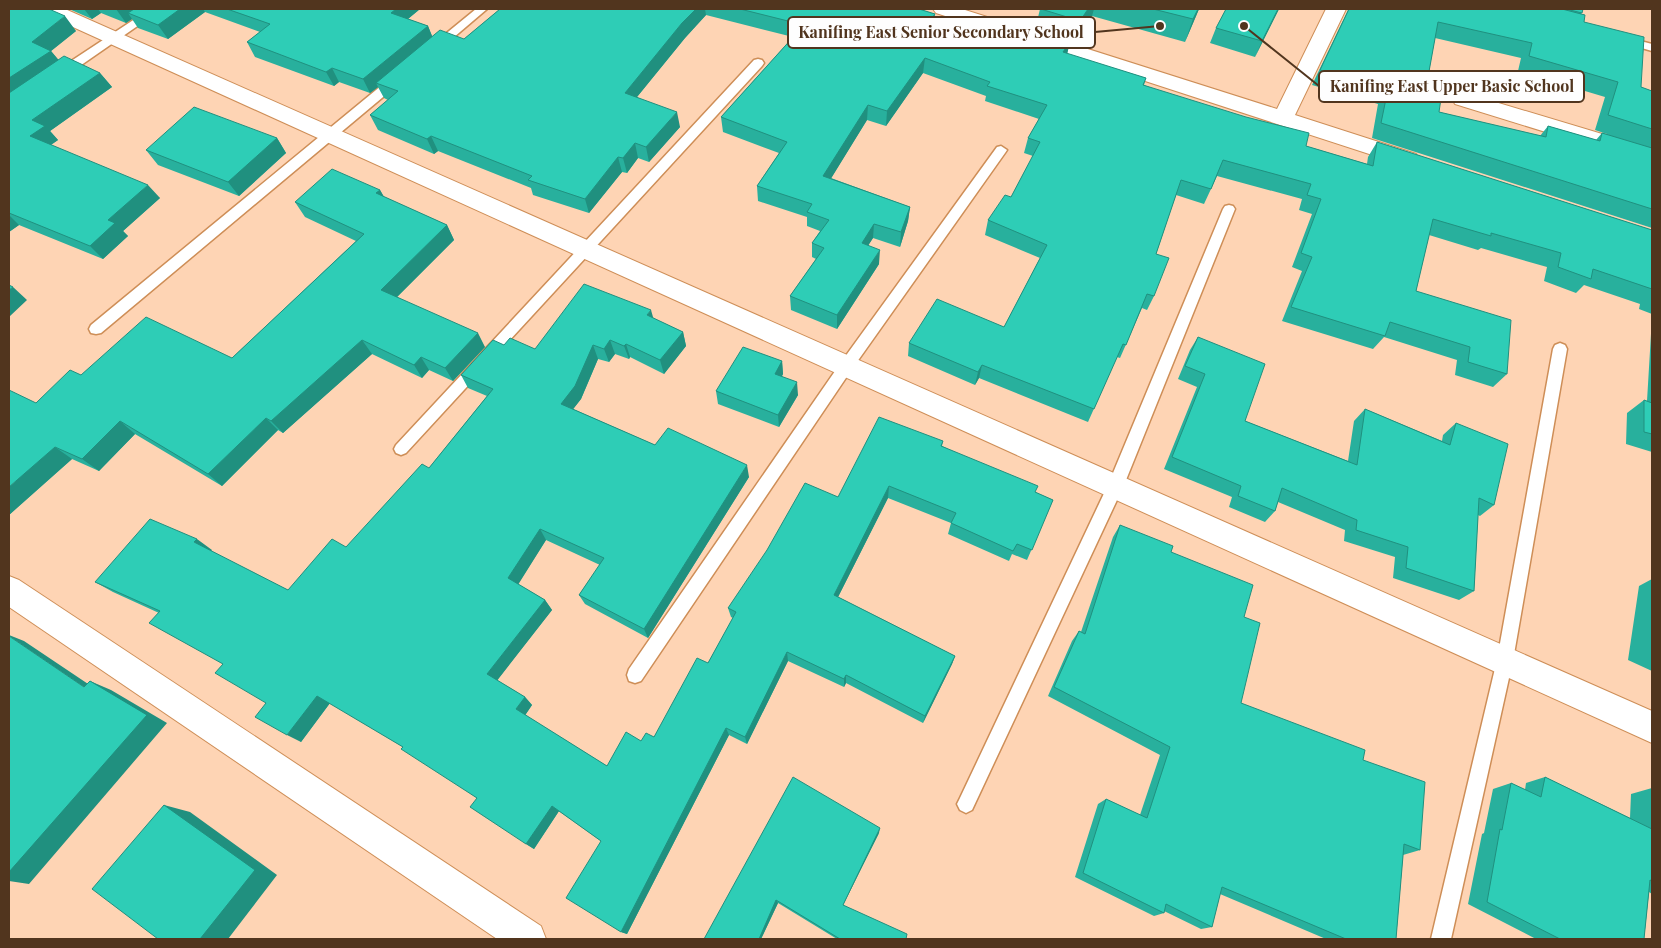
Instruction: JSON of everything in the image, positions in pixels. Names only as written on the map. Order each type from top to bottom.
[{"type":"street","points":[[49,9],[1116,485],[1652,727]]},
{"type":"street","points":[[942,9],[1425,164]]},
{"type":"street","points":[[1283,118],[1336,9]]},
{"type":"street","points":[[1462,99],[1652,157]]},
{"type":"street","points":[[9,590],[528,939]]},
{"type":"lane","points":[[49,81],[157,9]]},
{"type":"lane","points":[[429,53],[482,9]]},
{"type":"lane","points":[[1616,38],[1652,48]]},
{"type":"lane","points":[[401,448],[758,63]]},
{"type":"lane","points":[[96,329],[406,72]]},
{"type":"lane","points":[[635,675],[847,365],[1001,150]]},
{"type":"lane","points":[[966,804],[1116,485],[1229,209]]},
{"type":"lane","points":[[1441,939],[1505,660],[1560,349]]},
{"type":"building","points":[[9,9],[49,9],[65,16],[32,42],[51,51],[9,78]]},
{"type":"building","points":[[134,9],[180,9],[158,25],[128,13]]},
{"type":"building","points":[[227,9],[396,9],[391,13],[428,26],[363,79],[332,68],[326,72],[247,42],[270,24]]},
{"type":"building","points":[[500,9],[696,9],[682,23],[625,93],[677,112],[646,147],[635,143],[623,158],[618,157],[585,199],[528,180],[532,176],[431,136],[427,139],[370,115],[398,91],[376,83],[440,30],[464,39]]},
{"type":"building","points":[[740,9],[919,9],[935,14],[932,18],[1007,41],[1014,31],[1027,34],[1030,29],[1070,42],[1063,52],[1146,78],[1143,85],[1246,117],[1309,133],[1306,146],[1373,166],[1377,142],[1652,230],[1652,289],[1593,269],[1591,279],[1558,267],[1561,253],[1491,233],[1491,236],[1433,219],[1416,291],[1511,320],[1507,374],[1468,362],[1470,347],[1390,322],[1385,336],[1291,307],[1312,257],[1301,253],[1321,199],[1307,195],[1311,184],[1223,160],[1211,189],[1181,180],[1156,254],[1169,258],[1154,296],[1147,294],[1126,345],[1123,344],[1094,409],[982,365],[978,372],[909,343],[937,299],[1004,327],[1047,245],[988,220],[1005,195],[1011,197],[1040,142],[1028,138],[1047,105],[987,86],[990,82],[925,58],[887,111],[868,105],[823,176],[910,207],[901,232],[874,224],[862,243],[880,250],[837,315],[790,296],[824,248],[812,243],[829,220],[807,212],[812,204],[757,186],[787,142],[721,117],[804,25]]},
{"type":"building","points":[[1041,9],[1088,9],[1080,21]]},
{"type":"building","points":[[1153,9],[1198,9],[1193,19]]},
{"type":"building","points":[[1226,9],[1278,9],[1262,41],[1216,28]]},
{"type":"building","points":[[1349,9],[1562,9],[1585,15],[1584,22],[1644,37],[1641,87],[1652,91],[1652,129],[1608,115],[1618,82],[1529,56],[1532,43],[1438,22],[1426,88],[1442,92],[1439,112],[1546,137],[1548,126],[1600,141],[1602,133],[1652,148],[1652,209],[1381,123],[1388,89],[1320,70]]},
{"type":"building","points":[[1566,9],[1583,9],[1582,13]]},
{"type":"building","points":[[64,56],[100,73],[32,120],[45,126],[30,136],[148,185],[108,220],[115,223],[90,246],[9,213],[9,93]]},
{"type":"building","points":[[194,107],[277,138],[228,182],[146,150]]},
{"type":"building","points":[[332,169],[380,190],[376,193],[447,225],[381,290],[478,333],[445,368],[421,357],[414,365],[362,340],[271,421],[266,418],[208,474],[120,421],[82,459],[55,447],[9,487],[9,390],[36,403],[70,370],[81,375],[146,317],[232,358],[364,234],[295,202]]},
{"type":"building","points":[[584,284],[651,310],[647,315],[683,332],[660,360],[626,344],[624,346],[610,340],[604,349],[593,345],[575,386],[561,404],[655,445],[668,428],[747,465],[644,629],[579,595],[604,558],[540,529],[508,578],[545,600],[487,674],[525,697],[516,709],[607,766],[626,732],[641,741],[646,733],[654,737],[697,658],[708,663],[736,612],[728,608],[767,550],[805,483],[838,497],[879,417],[943,441],[941,446],[1038,486],[1035,492],[1053,500],[1032,550],[1017,544],[1013,551],[951,523],[956,513],[889,486],[834,595],[955,656],[925,716],[846,675],[844,679],[787,652],[745,737],[726,728],[621,932],[566,898],[601,841],[552,806],[526,844],[470,807],[477,798],[401,749],[403,747],[317,696],[287,735],[255,717],[266,703],[215,673],[223,664],[149,623],[160,611],[95,582],[150,519],[197,539],[194,542],[288,590],[332,539],[346,547],[422,464],[429,468],[493,389],[461,375],[493,340],[504,345],[510,338],[535,349]]},
{"type":"building","points":[[1198,337],[1265,364],[1245,421],[1357,465],[1365,409],[1450,445],[1456,423],[1508,444],[1494,505],[1479,498],[1474,591],[1406,568],[1408,547],[1356,530],[1357,520],[1282,488],[1275,511],[1238,496],[1241,486],[1172,457],[1205,374],[1185,366]]},
{"type":"building","points":[[743,347],[782,361],[775,374],[797,382],[778,415],[716,391]]},
{"type":"building","points":[[1644,400],[1652,403],[1652,434],[1644,432]]},
{"type":"building","points":[[1120,525],[1173,546],[1171,552],[1253,585],[1244,617],[1260,623],[1241,703],[1365,750],[1363,760],[1425,782],[1420,850],[1404,844],[1396,939],[1346,939],[1222,887],[1212,927],[1166,904],[1164,913],[1083,873],[1106,799],[1147,818],[1170,747],[1054,687],[1079,631],[1085,634]]},
{"type":"building","points":[[9,636],[84,687],[90,681],[147,715],[9,872]]},
{"type":"building","points":[[793,777],[880,828],[843,905],[907,934],[906,939],[840,939],[776,900],[759,939],[704,939]]},
{"type":"building","points":[[1545,777],[1652,829],[1652,881],[1650,880],[1644,939],[1560,939],[1487,902],[1500,829],[1502,830],[1511,783],[1541,797]]},
{"type":"building","points":[[164,805],[255,870],[200,939],[158,939],[92,889]]},
{"type":"place","name":"Kanifing East Senior Secondary School","points":[[1160,26]]},
{"type":"place","name":"Kanifing East Upper Basic School","points":[[1244,26]]}]
